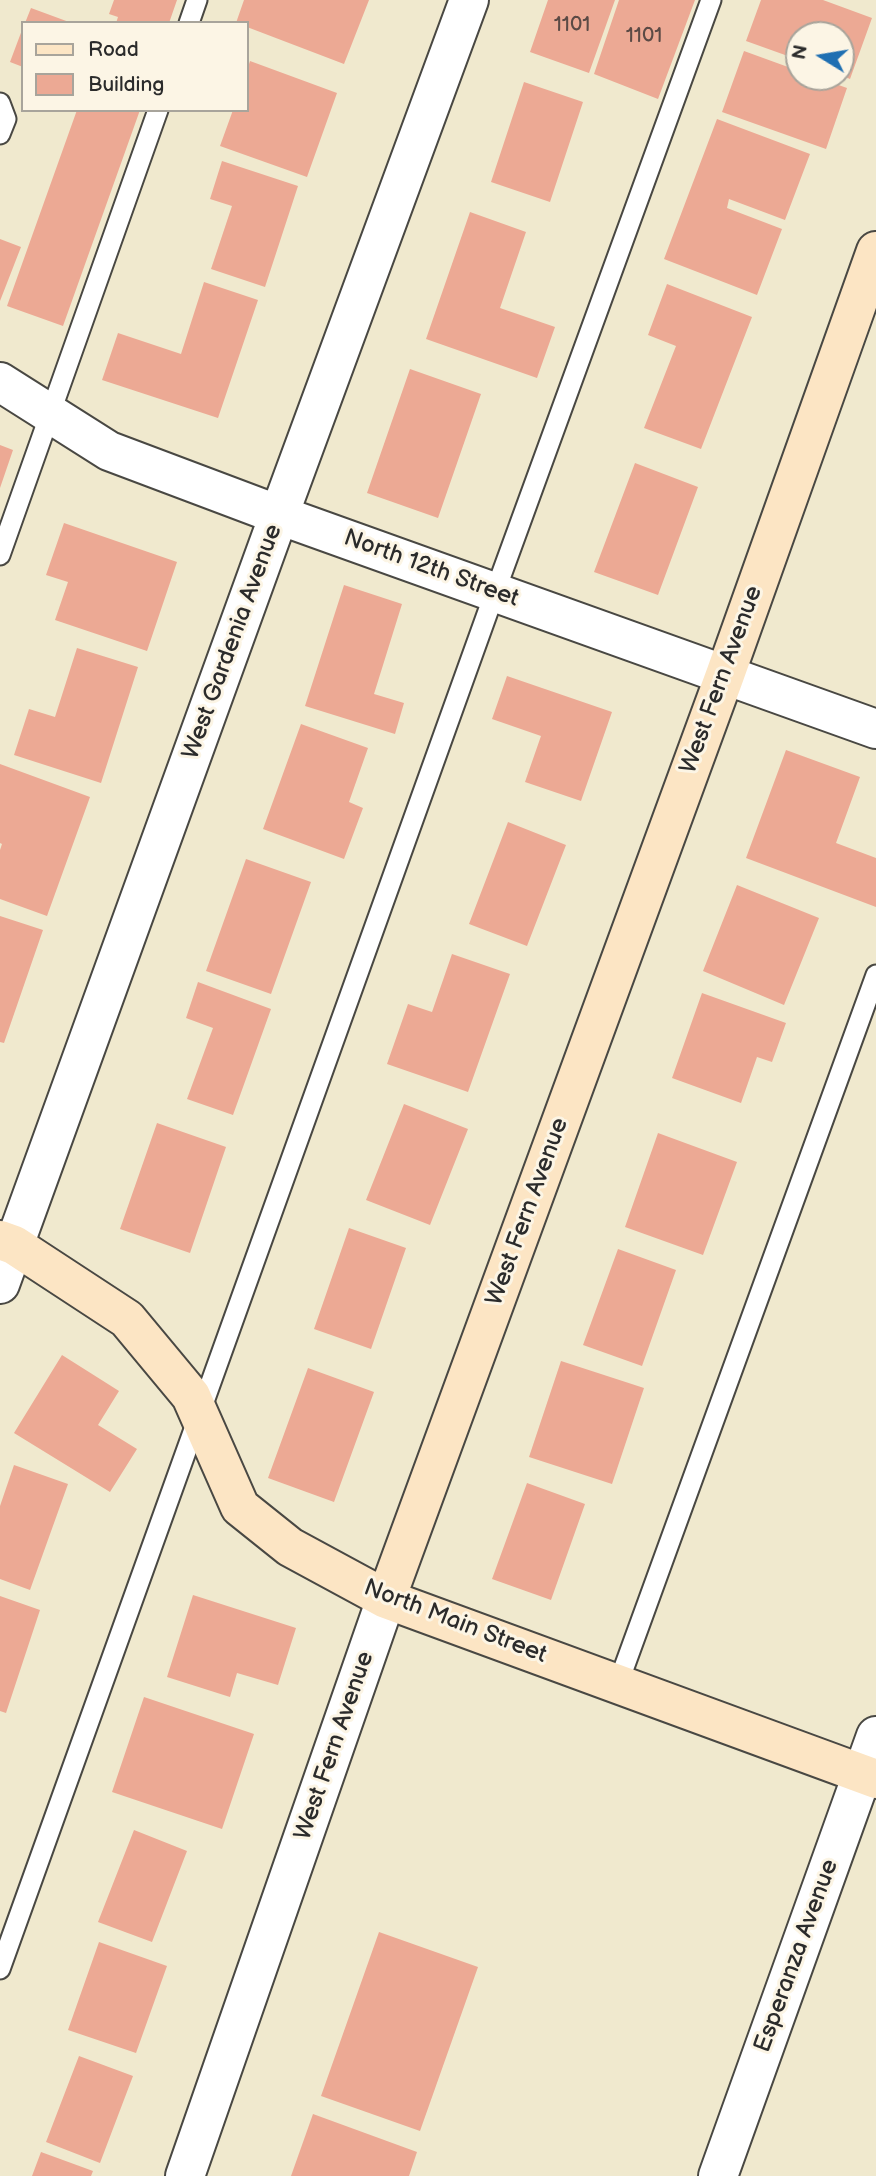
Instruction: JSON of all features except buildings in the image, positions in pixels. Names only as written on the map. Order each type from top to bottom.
[{"type":"street","name":"West Gardenia Avenue","points":[[0,1284],[7,1243],[468,0]]},
{"type":"street","name":"West Fern Avenue","points":[[185,2176],[386,1599],[725,675],[876,251]]},
{"type":"street","name":"North 12th Street","points":[[0,382],[109,451],[876,729]]},
{"type":"street","name":"North Main Street","points":[[7,1243],[127,1319],[191,1396],[240,1507],[290,1547],[386,1599],[869,1776]]},
{"type":"street","name":"Esperanza Avenue","points":[[718,2176],[869,1776],[876,1736]]},
{"type":"lane","points":[[190,21],[197,0]]},
{"type":"lane","points":[[0,1969],[711,0]]},
{"type":"lane","points":[[0,103],[6,119],[0,134]]},
{"type":"lane","points":[[0,555],[157,112]]},
{"type":"lane","points":[[618,1684],[876,975]]}]
